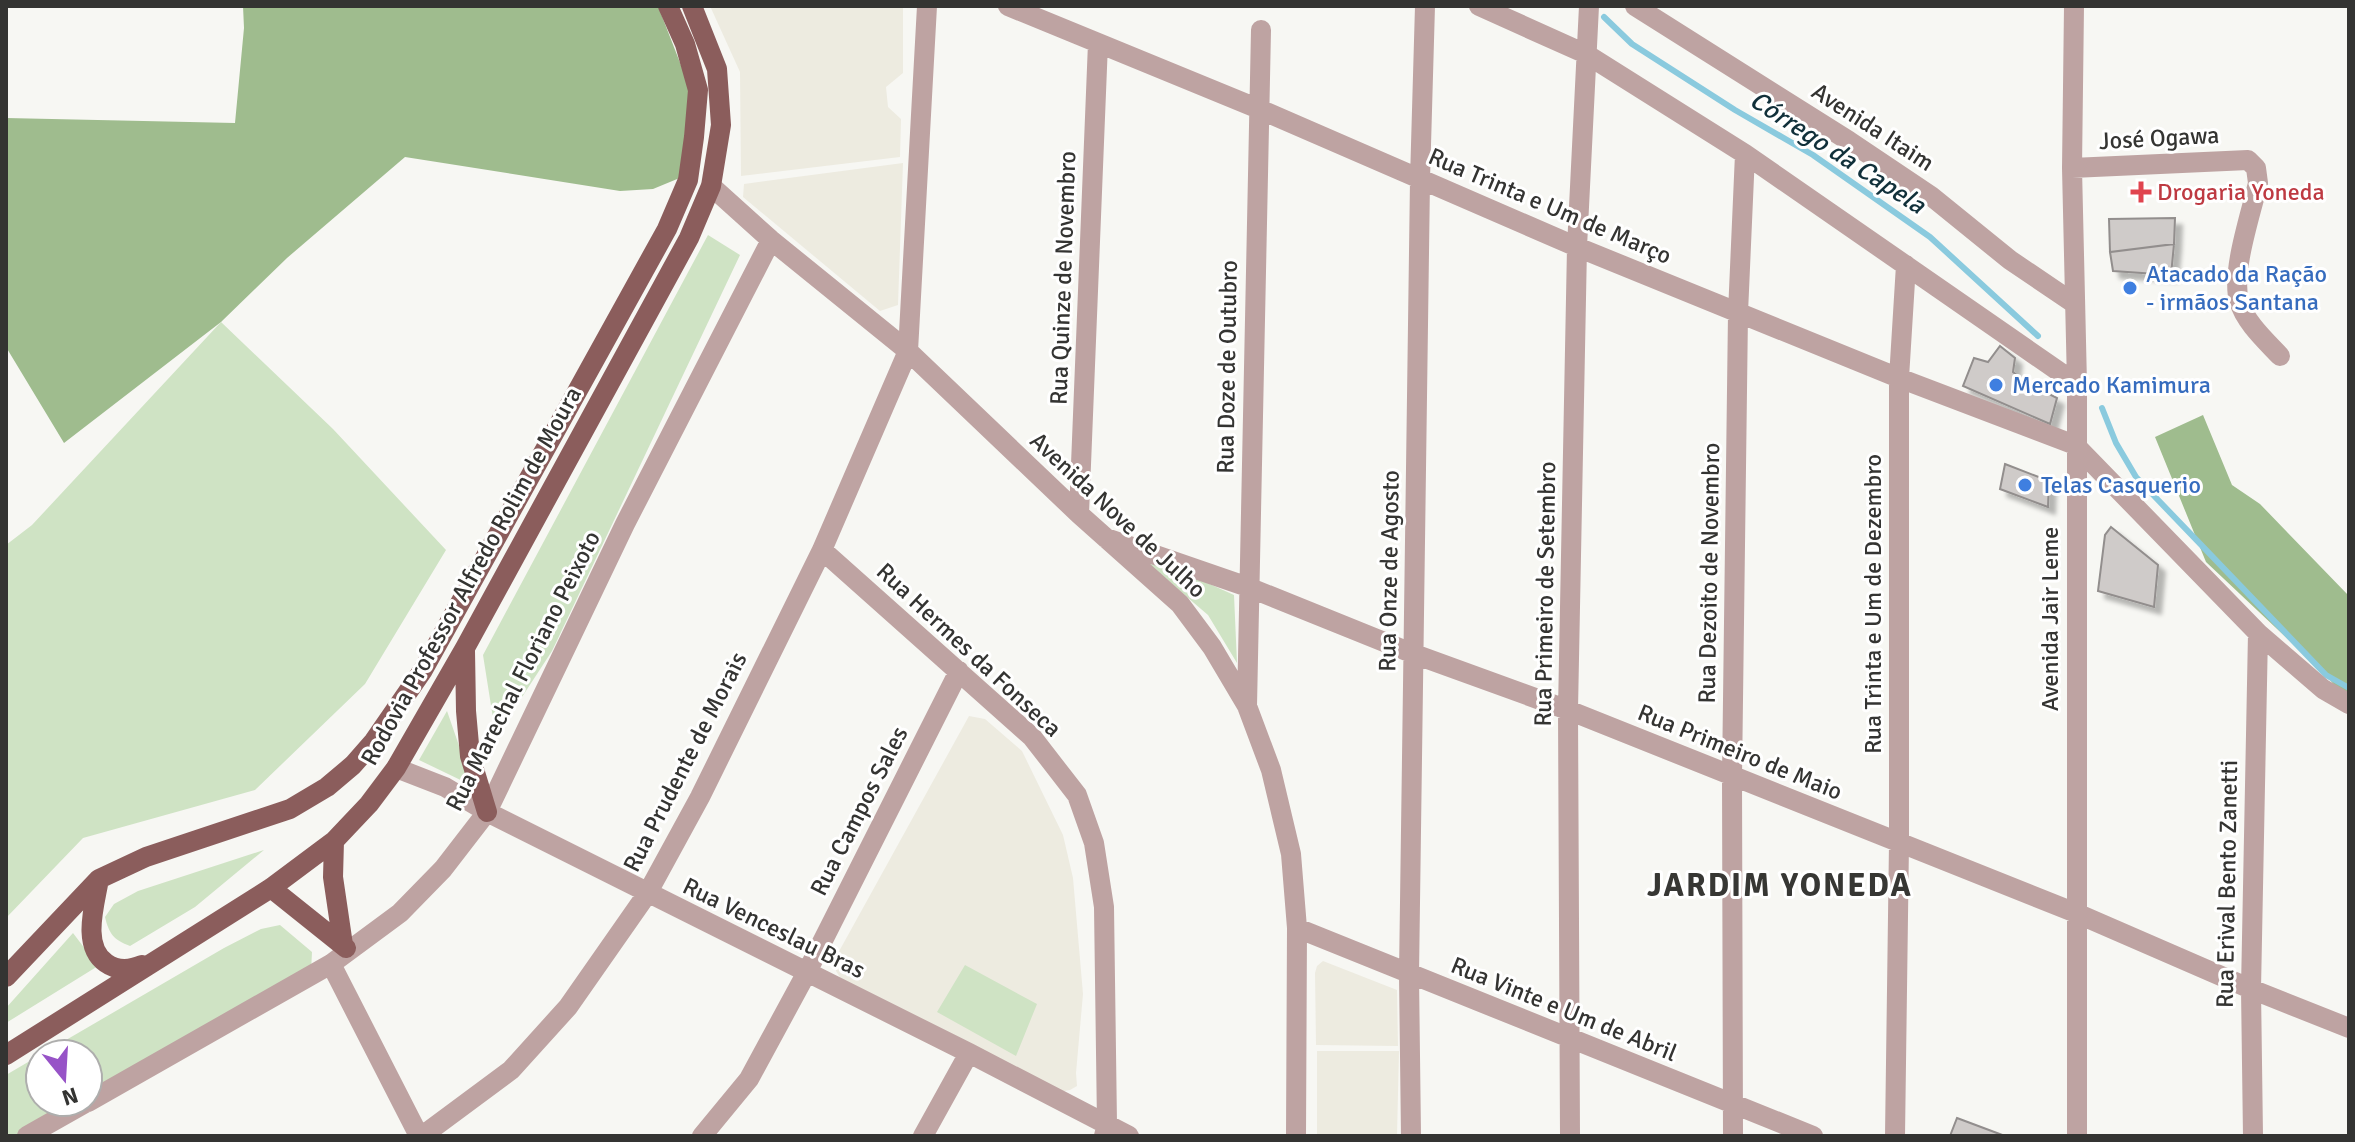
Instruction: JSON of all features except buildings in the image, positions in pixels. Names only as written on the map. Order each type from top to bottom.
[{"type":"main road","name":"Rodovia Professor Alfredo Rolim de Moura","points":[[6,977],[99,879],[146,857],[290,809],[327,787],[353,765],[374,741],[423,670],[667,229],[688,180],[698,90],[685,44],[668,6]]},
{"type":"main road","name":"Rodovia Professor Alfredo Rolim de Moura","points":[[6,1055],[271,888],[334,841],[369,804],[396,768],[689,238],[711,186],[721,125],[717,69],[692,6]]},
{"type":"main road","points":[[465,648],[470,756],[487,812]]},
{"type":"main road","points":[[334,841],[333,877],[341,954]]},
{"type":"main road","points":[[99,879],[92,921],[92,942],[98,958],[113,967],[131,969],[155,961]]},
{"type":"main road","points":[[271,888],[341,954]]},
{"type":"street","points":[[908,351],[927,6]]},
{"type":"street","name":"Rua Trinta e Um de Março","points":[[1008,6],[1259,109],[1577,247],[1899,378],[2075,445]]},
{"type":"street","name":"Rua Onze de Agosto","points":[[1411,1136],[1409,975],[1425,6]]},
{"type":"street","points":[[1479,6],[1586,54],[1745,154],[2077,384]]},
{"type":"street","name":"Rua Primeiro de Setembro","points":[[1570,1136],[1568,710],[1577,247],[1589,6]]},
{"type":"street","name":"Avenida Itaim","points":[[1635,6],[1931,196],[2010,260],[2075,304]]},
{"type":"street","name":"Avenida Jair Leme","points":[[2074,6],[2072,168],[2077,384],[2077,1136]]},
{"type":"street","name":"Rua Doze de Outubro","points":[[1247,706],[1261,30]]},
{"type":"street","name":"Rua Quinze de Novembro","points":[[1079,514],[1098,43]]},
{"type":"street","name":"Rua Dezoito de Novembro","points":[[1733,1136],[1732,777],[1738,313],[1745,154]]},
{"type":"street","name":"José Ogawa","points":[[2072,168],[2248,160],[2256,168],[2258,183],[2236,278],[2239,302],[2251,324],[2280,356]]},
{"type":"street","name":"Avenida Nove de Julho","points":[[711,186],[771,240],[908,351],[1079,514],[1180,604],[1212,647],[1247,706],[1271,770],[1291,854],[1297,928],[1296,1136]]},
{"type":"street","name":"Rua Marechal Floriano Peixoto","points":[[104,1093],[341,954],[400,913],[443,869],[487,812],[625,524],[771,240]]},
{"type":"street","name":"Rua Trinta e Um de Dezembro","points":[[1895,1136],[1899,843],[1899,378],[1906,265]]},
{"type":"street","name":"Rua Prudente de Morais","points":[[420,1136],[511,1070],[568,1007],[647,894],[700,797],[822,550],[908,351]]},
{"type":"street","points":[[2075,445],[2258,633],[2323,689],[2349,704]]},
{"type":"street","name":"Rua Primeiro de Maio","points":[[1106,538],[1248,587],[1414,654],[1568,710],[2076,913],[2349,1028]]},
{"type":"street","name":"Rua Hermes da Fonseca","points":[[822,550],[1032,737],[1077,795],[1094,843],[1104,907],[1105,1130]]},
{"type":"street","name":"Rua Erival Bento Zanetti","points":[[2253,1136],[2251,989],[2258,633]]},
{"type":"street","name":"Rua Campos Sales","points":[[702,1136],[749,1079],[807,972],[959,671]]},
{"type":"street","name":"Rua Venceslau Bras","points":[[396,768],[445,787],[487,812],[647,894],[969,1053],[1105,1130],[1129,1136]]},
{"type":"street","name":"Rua Vinte e Um de Abril","points":[[1297,928],[1813,1136]]},
{"type":"street","points":[[341,954],[420,1136]]},
{"type":"street","points":[[923,1136],[969,1053]]},
{"type":"street","name":"Rua Marechal Floriano Peixoto","points":[[27,1136],[59,1118]]},
{"type":"shaded area","points":[[710,6],[903,6],[903,73],[886,87],[888,107],[901,119],[900,157],[741,176],[740,72]]},
{"type":"shaded area","points":[[903,163],[898,305],[880,311],[743,197],[744,184]]},
{"type":"shaded area","points":[[969,716],[985,719],[1022,751],[1063,835],[1073,878],[1083,994],[1077,1086],[1070,1090],[1058,1092],[843,982],[836,971],[837,955]]},
{"type":"shaded area","points":[[1323,961],[1397,990],[1398,1046],[1316,1045],[1315,973]]},
{"type":"shaded area","points":[[1317,1051],[1399,1051],[1397,1136],[1317,1136]]},
{"type":"green space","points":[[243,6],[658,6],[691,91],[682,177],[653,189],[620,191],[405,157],[287,258],[221,322],[64,443],[6,347],[6,118],[235,123],[244,28]]},
{"type":"green space","points":[[708,235],[740,255],[552,651],[496,737],[483,655]]},
{"type":"green space","points":[[221,322],[333,429],[446,550],[365,684],[255,790],[83,838],[6,918],[6,545],[32,525]]},
{"type":"green space","points":[[2203,415],[2232,485],[2260,504],[2349,596],[2349,703],[2326,675],[2206,562],[2155,437]]},
{"type":"green space","points":[[1145,561],[1234,595],[1237,663],[1208,615]]},
{"type":"green space","points":[[447,711],[473,786],[419,760]]},
{"type":"green space","points":[[264,850],[195,907],[130,946],[110,932],[105,917],[114,904],[138,891]]},
{"type":"green space","points":[[280,925],[312,952],[311,972],[104,1090],[104,1038],[69,1038],[261,929]]},
{"type":"green space","points":[[73,933],[98,966],[6,1023],[6,1008]]},
{"type":"green space","points":[[965,965],[1037,1004],[1016,1056],[937,1012]]},
{"type":"green space","points":[[24,1064],[24,1118],[54,1118],[21,1136],[6,1136],[6,1075]]},
{"type":"waterway","name":"Córrego da Capela","points":[[1604,17],[1632,44],[1735,110],[1813,155],[1930,237],[2038,336]]},
{"type":"waterway","name":"Córrego da Capela","points":[[2102,408],[2116,443],[2136,477],[2326,675],[2349,688]]},
{"type":"place","name":"Drogaria Yoneda","points":[[2141,192]]},
{"type":"place","name":"Atacado da Ração - irmãos Santana","points":[[2130,288]]},
{"type":"place","name":"Mercado Kamimura","points":[[1996,385]]},
{"type":"place","name":"Telas Casquerio","points":[[2025,485]]},
{"type":"district","name":"JARDIM YONEDA","points":[[1780,885]]}]
